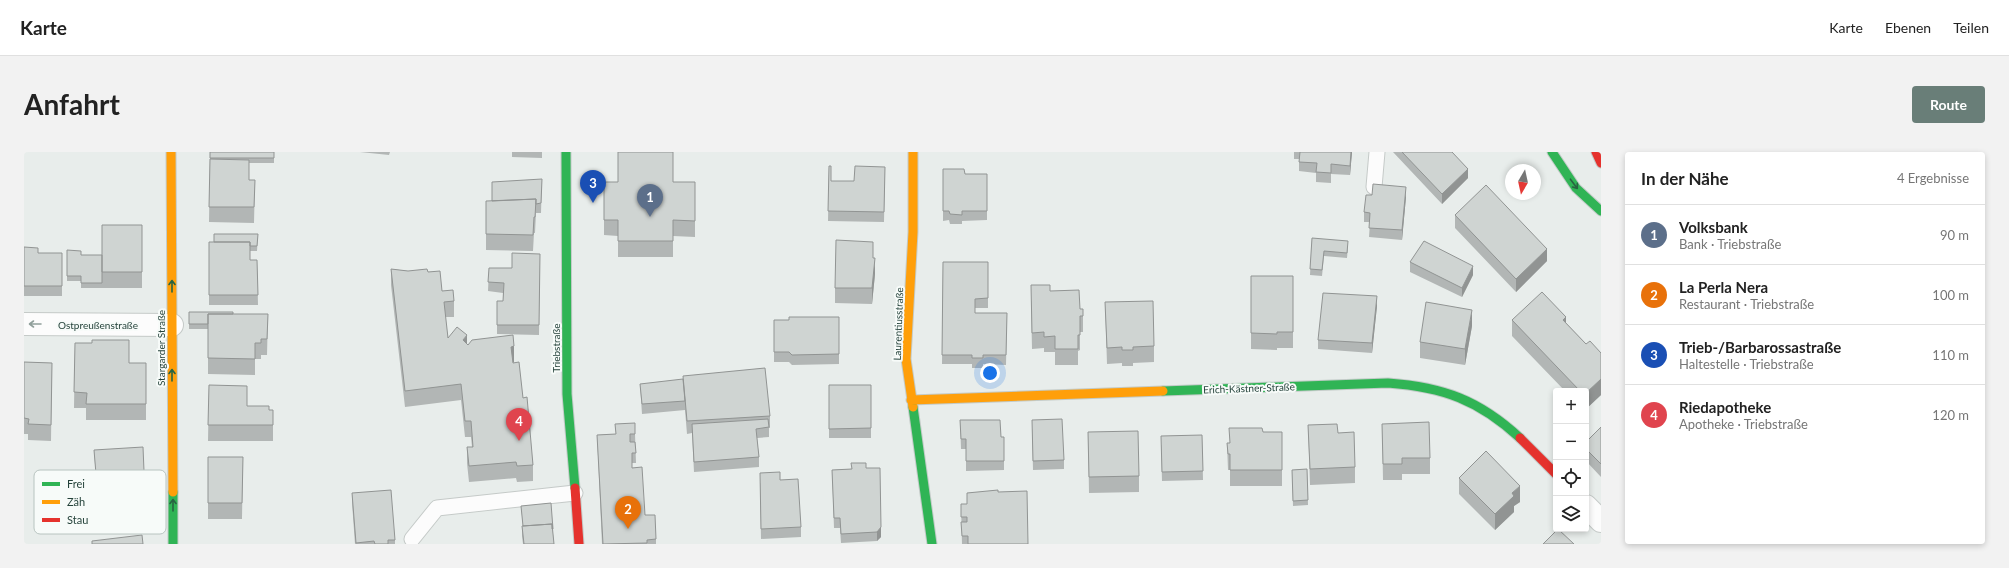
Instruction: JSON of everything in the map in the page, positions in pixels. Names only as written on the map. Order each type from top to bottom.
[{"type":"street","name":"Stargarder Straße","points":[[171,152],[173,544]]},
{"type":"street","name":"Triebstraße","points":[[566,152],[567,394],[579,544]]},
{"type":"street","name":"Laurentiusstraße","points":[[913,152],[913,232],[906,358],[932,544]]},
{"type":"street","points":[[1552,152],[1576,188],[1601,211]]},
{"type":"street","points":[[1596,152],[1601,162]]},
{"type":"street","name":"Ostpreußenstraße","points":[[24,324],[172,325]]},
{"type":"street","name":"Erich-Kästner-Straße","points":[[912,400],[1388,383],[1420,386],[1450,394],[1473,403],[1499,420],[1522,438],[1553,471]]},
{"type":"street","points":[[1589,509],[1601,521]]},
{"type":"lane","points":[[1374,187],[1377,152]]},
{"type":"lane","points":[[412,539],[437,508],[442,506],[575,493]]},
{"type":"building","points":[[210,152],[274,152],[274,158],[210,158]]},
{"type":"building","points":[[618,152],[673,152],[673,182],[695,182],[695,221],[673,220],[673,241],[618,241],[618,220],[604,220],[604,182],[618,182]]},
{"type":"building","points":[[1300,152],[1351,152],[1350,166],[1331,164],[1331,173],[1316,172],[1317,163],[1299,162]]},
{"type":"building","points":[[1402,152],[1452,152],[1468,169],[1442,194]]},
{"type":"building","points":[[210,159],[249,160],[249,180],[255,180],[254,207],[209,207]]},
{"type":"building","points":[[829,166],[831,166],[831,181],[854,181],[855,166],[885,167],[884,212],[828,211]]},
{"type":"building","points":[[943,169],[964,169],[965,174],[987,174],[987,211],[962,211],[962,215],[950,214],[949,211],[943,211]]},
{"type":"building","points":[[542,179],[541,203],[536,204],[536,199],[492,201],[492,182]]},
{"type":"building","points":[[1373,184],[1406,187],[1402,230],[1369,228],[1370,213],[1364,212],[1366,195],[1372,195]]},
{"type":"building","points":[[1486,185],[1547,249],[1516,279],[1455,215]]},
{"type":"building","points":[[536,199],[533,235],[486,234],[486,201]]},
{"type":"building","points":[[102,225],[142,225],[142,272],[102,272]]},
{"type":"building","points":[[214,234],[258,234],[257,246],[250,246],[250,242],[214,242]]},
{"type":"building","points":[[1312,238],[1348,241],[1347,253],[1324,251],[1322,270],[1310,269]]},
{"type":"building","points":[[836,240],[873,242],[873,258],[875,258],[872,288],[835,288]]},
{"type":"building","points":[[1424,241],[1473,266],[1462,288],[1410,262]]},
{"type":"building","points":[[209,242],[250,242],[250,260],[257,260],[258,295],[209,295]]},
{"type":"building","points":[[24,247],[38,248],[38,253],[62,253],[62,286],[24,286]]},
{"type":"building","points":[[67,250],[81,251],[81,255],[102,255],[102,283],[81,283],[81,276],[67,276]]},
{"type":"building","points":[[512,253],[540,254],[539,325],[497,325],[497,301],[503,301],[504,283],[488,282],[489,268],[512,268]]},
{"type":"building","points":[[943,262],[988,262],[988,298],[975,299],[975,313],[1007,313],[1006,355],[983,355],[983,358],[972,358],[972,355],[942,355]]},
{"type":"building","points":[[391,269],[408,271],[427,269],[428,272],[440,271],[442,291],[453,290],[454,301],[444,302],[448,338],[457,327],[467,335],[463,340],[468,345],[472,340],[513,335],[514,346],[511,347],[513,363],[519,362],[523,398],[527,397],[533,465],[517,466],[516,462],[469,466],[467,447],[473,447],[471,421],[465,421],[461,384],[405,391]]},
{"type":"building","points":[[1251,276],[1293,276],[1293,332],[1277,332],[1277,334],[1251,333]]},
{"type":"building","points":[[1031,285],[1050,285],[1050,291],[1079,290],[1080,309],[1083,309],[1083,316],[1080,316],[1078,349],[1055,349],[1055,336],[1044,337],[1044,332],[1032,333]]},
{"type":"building","points":[[1542,292],[1566,317],[1563,320],[1586,344],[1590,341],[1601,353],[1601,379],[1589,390],[1589,388],[1577,388],[1512,320]]},
{"type":"building","points":[[1323,293],[1377,296],[1372,343],[1318,340]]},
{"type":"building","points":[[1153,301],[1154,346],[1133,347],[1133,350],[1122,350],[1122,347],[1107,348],[1105,302]]},
{"type":"building","points":[[1426,302],[1472,310],[1465,349],[1420,342]]},
{"type":"building","points":[[189,312],[233,312],[233,314],[208,314],[208,324],[189,324]]},
{"type":"building","points":[[208,314],[268,314],[267,339],[261,339],[261,343],[255,343],[255,359],[208,358]]},
{"type":"building","points":[[789,317],[839,317],[839,354],[792,355],[789,352],[774,352],[774,320],[789,320]]},
{"type":"building","points":[[92,340],[129,340],[129,363],[146,363],[146,404],[86,404],[87,393],[74,392],[75,343],[92,343]]},
{"type":"building","points":[[24,362],[52,363],[51,425],[28,424],[29,419],[24,418]]},
{"type":"building","points":[[765,368],[770,416],[687,421],[683,376]]},
{"type":"building","points":[[683,379],[685,401],[642,404],[640,384]]},
{"type":"building","points":[[209,385],[247,386],[247,406],[269,406],[269,410],[273,410],[273,425],[208,425]]},
{"type":"building","points":[[829,385],[871,385],[871,428],[829,429]]},
{"type":"building","points":[[768,419],[769,427],[756,429],[759,457],[694,462],[692,424]]},
{"type":"building","points":[[1062,419],[1064,460],[1033,461],[1032,420]]},
{"type":"building","points":[[960,420],[1000,420],[1001,437],[1004,437],[1004,461],[966,461],[966,439],[961,439]]},
{"type":"building","points":[[1429,422],[1430,458],[1402,458],[1402,464],[1383,464],[1382,424]]},
{"type":"building","points":[[635,423],[635,434],[630,434],[630,442],[635,442],[636,453],[632,453],[632,468],[642,467],[645,515],[655,515],[656,539],[647,540],[647,543],[603,544],[597,435],[616,434],[615,424]]},
{"type":"building","points":[[1337,424],[1338,433],[1354,432],[1355,467],[1310,469],[1308,425]]},
{"type":"building","points":[[1601,427],[1601,464],[1589,452],[1589,439]]},
{"type":"building","points":[[1229,428],[1262,428],[1263,432],[1282,432],[1282,470],[1230,470],[1230,454],[1228,454],[1227,443],[1230,443]]},
{"type":"building","points":[[1138,431],[1139,476],[1089,477],[1088,432]]},
{"type":"building","points":[[1202,435],[1203,471],[1162,472],[1161,436]]},
{"type":"building","points":[[143,447],[144,470],[96,470],[94,450]]},
{"type":"building","points":[[1486,451],[1520,486],[1512,493],[1514,496],[1495,514],[1459,478]]},
{"type":"building","points":[[208,457],[243,457],[242,503],[208,503]]},
{"type":"building","points":[[851,463],[866,463],[866,468],[880,468],[881,527],[877,532],[841,534],[840,518],[834,518],[832,470],[852,469]]},
{"type":"building","points":[[1307,469],[1308,500],[1293,501],[1292,470]]},
{"type":"building","points":[[780,472],[780,480],[798,479],[801,527],[761,529],[760,473]]},
{"type":"building","points":[[391,490],[395,540],[388,540],[388,544],[375,544],[374,541],[356,543],[352,493]]},
{"type":"building","points":[[998,490],[998,492],[1027,491],[1028,544],[968,544],[968,536],[962,536],[961,522],[967,522],[967,517],[961,517],[961,504],[967,504],[967,493]]},
{"type":"building","points":[[551,503],[553,529],[552,524],[523,526],[521,506]]},
{"type":"building","points":[[552,524],[554,544],[524,544],[522,526]]},
{"type":"building","points":[[1555,532],[1561,532],[1574,544],[1543,544]]},
{"type":"building","points":[[142,535],[143,544],[92,544],[92,541]]},
{"type":"traffic: fast","points":[[566,152],[567,394],[575,488]]},
{"type":"traffic: fast","points":[[1552,152],[1576,188],[1601,211]]},
{"type":"traffic: fast","points":[[1163,391],[1388,383],[1408,385],[1443,392],[1475,405],[1490,414],[1520,438]]},
{"type":"traffic: fast","points":[[913,407],[932,544]]},
{"type":"traffic: fast","points":[[173,492],[173,544]]},
{"type":"traffic: slow","points":[[171,152],[173,492]]},
{"type":"traffic: slow","points":[[913,152],[913,232],[906,359],[913,407]]},
{"type":"traffic: slow","points":[[911,400],[1163,391]]},
{"type":"traffic: jam","points":[[1596,152],[1601,163]]},
{"type":"traffic: jam","points":[[1520,438],[1553,471]]},
{"type":"traffic: jam","points":[[575,488],[579,544]]},
{"type":"place","name":"Trieb-/Barbarossastraße","points":[[593,203]]},
{"type":"place","name":"Volksbank","points":[[650,217]]},
{"type":"place","name":"Riedapotheke","points":[[519,441]]},
{"type":"place","name":"La Perla Nera","points":[[628,529]]}]
